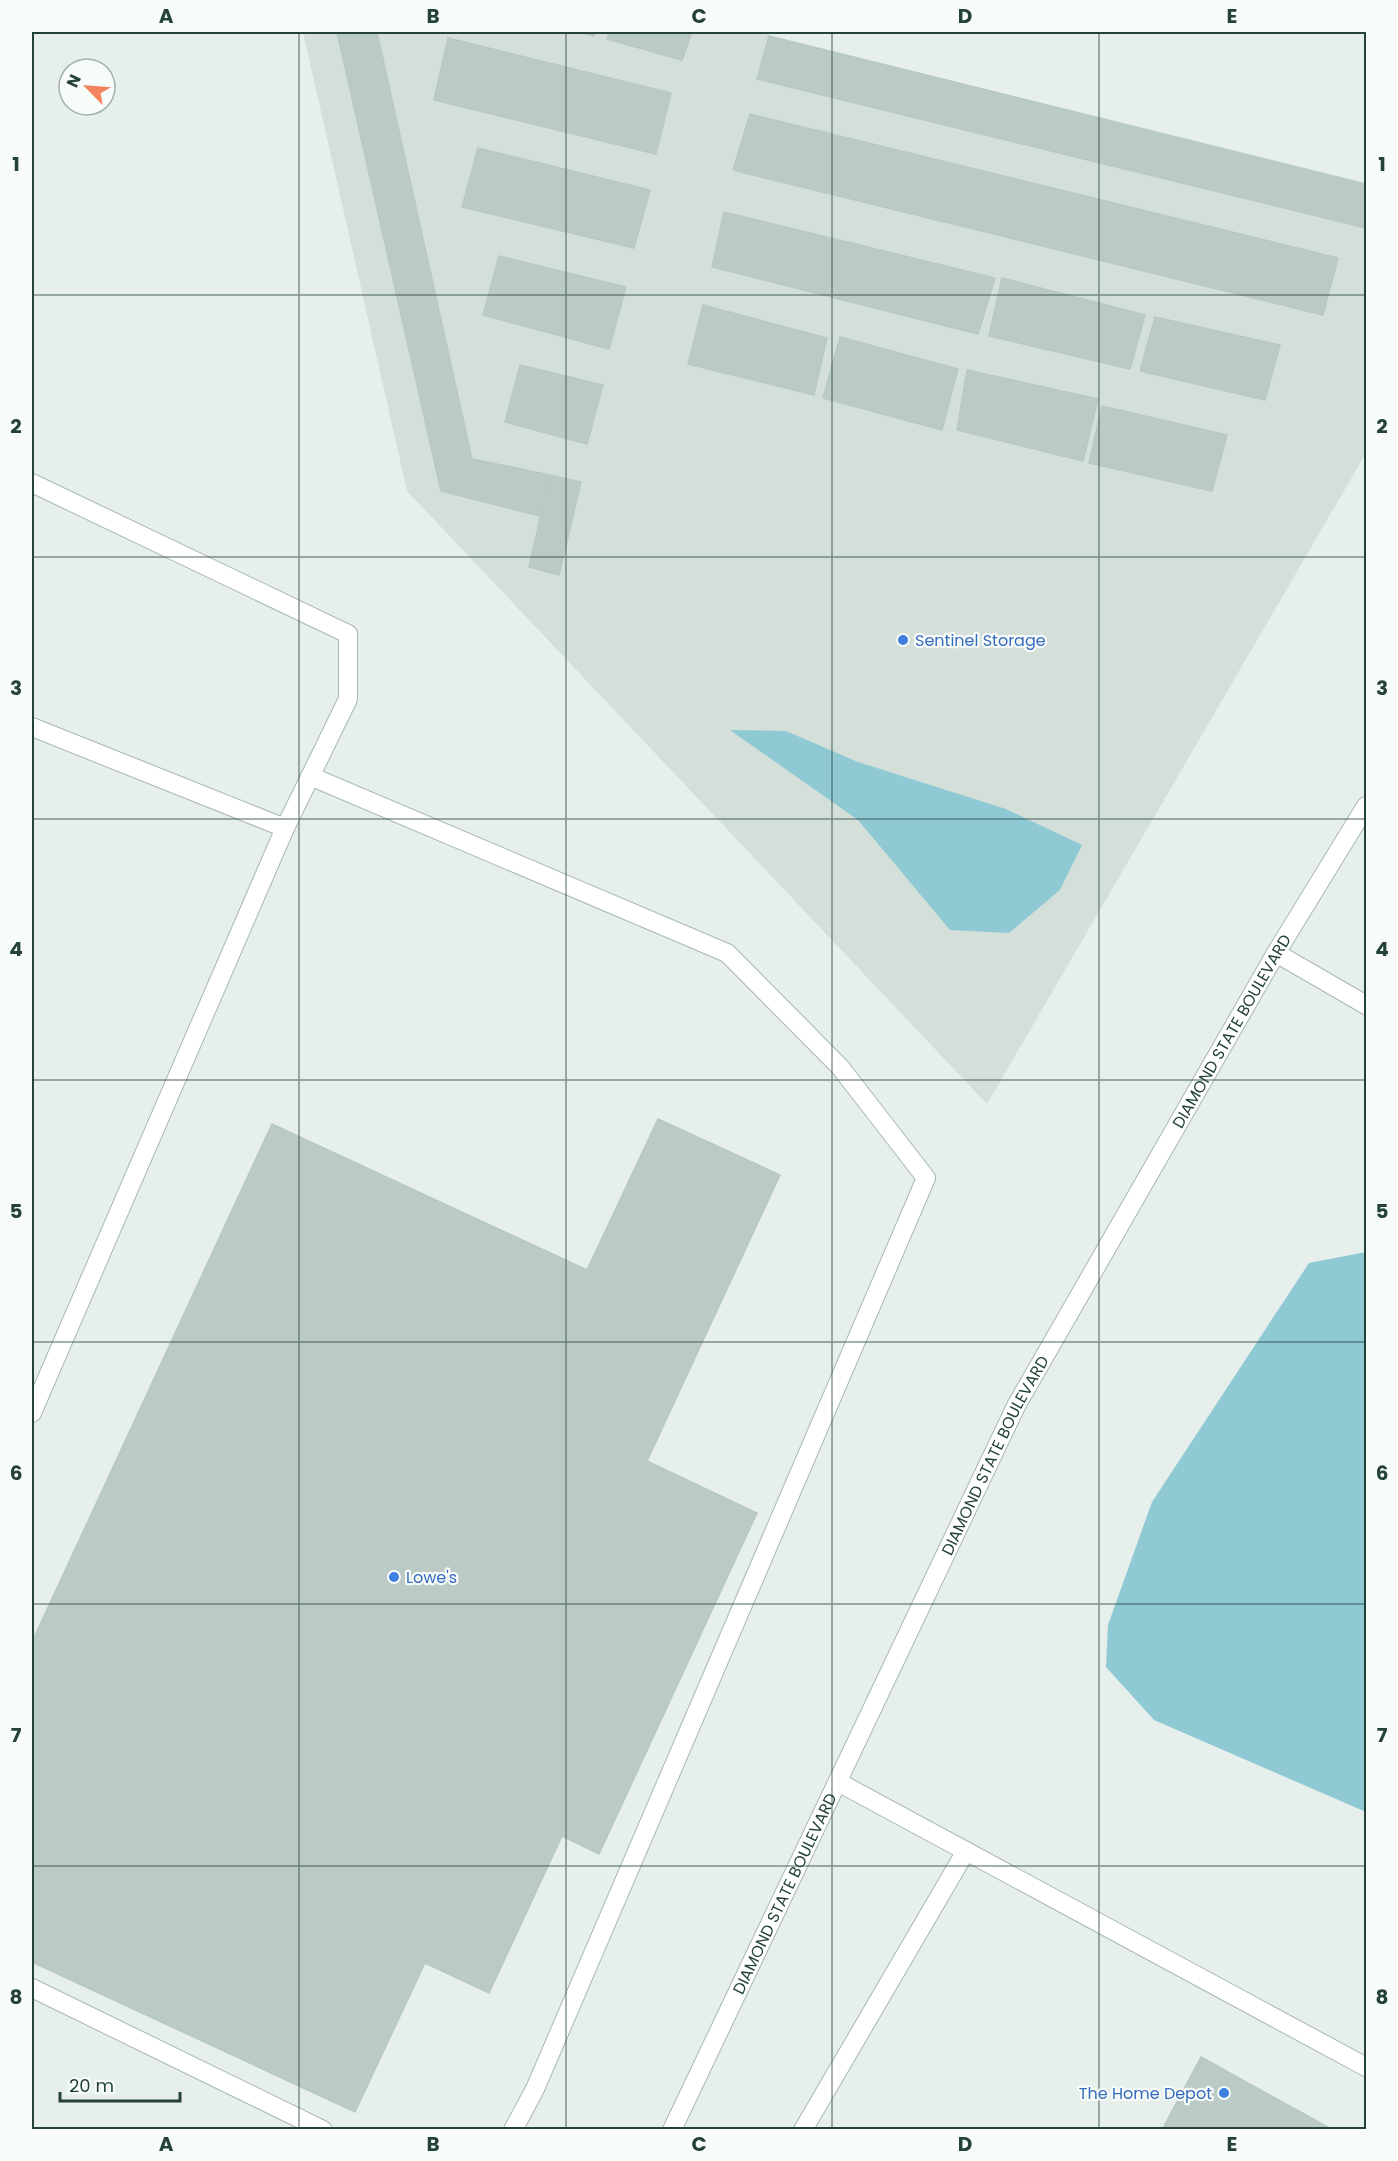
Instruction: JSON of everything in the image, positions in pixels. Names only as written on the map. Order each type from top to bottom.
[{"type":"street","points":[[32,483],[348,634],[348,699],[285,828],[32,1413]]},
{"type":"street","points":[[32,727],[285,828]]},
{"type":"street","points":[[310,776],[727,953],[840,1067],[926,1178],[535,2089],[513,2130]]},
{"type":"street","name":"DIAMOND STATE BOULEVARD","points":[[672,2130],[1016,1406],[1276,953],[1366,807]]},
{"type":"street","points":[[1276,953],[1366,1005]]},
{"type":"street","points":[[838,1782],[1366,2067]]},
{"type":"street","points":[[803,2130],[966,1851]]},
{"type":"street","points":[[32,1988],[323,2130]]},
{"type":"shaded area","name":"Sentinel Storage","points":[[303,32],[770,32],[769,36],[1366,184],[1366,453],[987,1104],[407,491]]},
{"type":"water","points":[[730,730],[786,731],[858,762],[1006,809],[1082,845],[1060,890],[1009,933],[950,930],[858,820]]},
{"type":"water","points":[[1366,1252],[1366,1812],[1154,1720],[1106,1667],[1108,1625],[1152,1502],[1309,1263]]},
{"type":"building","points":[[337,32],[377,32],[472,459],[550,475],[540,516],[441,491]]},
{"type":"building","points":[[578,32],[595,32],[594,36]]},
{"type":"building","points":[[610,32],[692,32],[682,60],[607,39]]},
{"type":"building","points":[[769,36],[1366,184],[1366,228],[757,79]]},
{"type":"building","points":[[448,38],[671,93],[656,154],[434,100]]},
{"type":"building","points":[[750,114],[1338,258],[1323,315],[733,170]]},
{"type":"building","points":[[478,148],[650,190],[634,248],[462,207]]},
{"type":"building","points":[[724,212],[995,278],[978,334],[712,267]]},
{"type":"building","points":[[499,256],[626,287],[609,349],[483,315]]},
{"type":"building","points":[[1002,278],[1145,315],[1130,369],[989,336]]},
{"type":"building","points":[[703,305],[827,338],[814,395],[688,364]]},
{"type":"building","points":[[1155,317],[1280,345],[1265,400],[1140,371]]},
{"type":"building","points":[[840,337],[958,369],[942,430],[823,398]]},
{"type":"building","points":[[520,365],[603,385],[587,444],[505,422]]},
{"type":"building","points":[[967,370],[1098,399],[1083,461],[957,430]]},
{"type":"building","points":[[1102,406],[1227,435],[1212,491],[1089,463]]},
{"type":"building","points":[[550,475],[581,482],[559,575],[529,567]]},
{"type":"building","name":"Lowe's","points":[[658,1119],[780,1175],[647,1461],[757,1513],[599,1854],[562,1836],[489,1993],[425,1963],[355,2112],[32,1962],[32,1642],[272,1124],[587,1270]]},
{"type":"building","name":"The Home Depot","points":[[1201,2057],[1333,2130],[1162,2130]]},
{"type":"place","name":"Sentinel Storage","points":[[903,640]]},
{"type":"place","name":"Lowe's","points":[[394,1577]]},
{"type":"place","name":"The Home Depot","points":[[1224,2093]]}]
